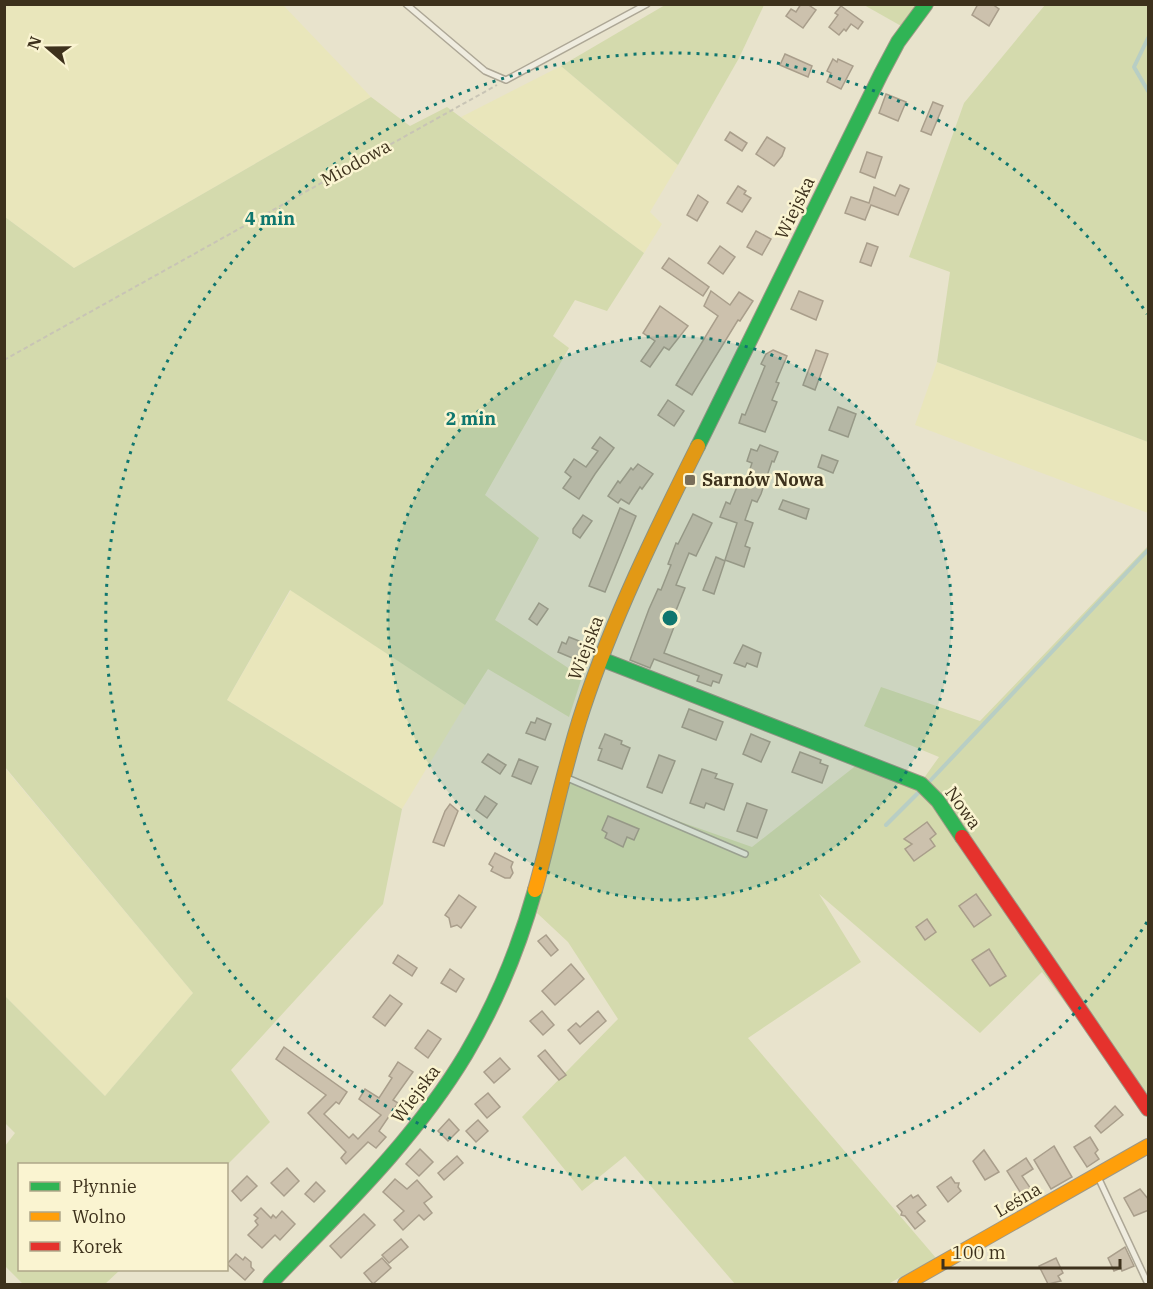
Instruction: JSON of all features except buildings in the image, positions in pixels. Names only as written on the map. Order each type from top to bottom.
[{"type":"street","name":"Wiejska","points":[[270,1284],[421,1120],[439,1097],[486,1018],[513,959],[536,887],[575,732],[601,659],[646,551],[898,42],[926,4]]},
{"type":"street","name":"Nowa","points":[[601,659],[921,784],[938,801],[1149,1109]]},
{"type":"street","name":"Leśna","points":[[905,1284],[1149,1146]]},
{"type":"lane","points":[[406,4],[485,71],[506,80],[641,6]]},
{"type":"lane","points":[[563,776],[745,854]]},
{"type":"lane","points":[[1097,1176],[1148,1284]]},
{"type":"path","name":"Miodowa","points":[[4,360],[506,80]]},
{"type":"shaded area","points":[[5,5],[283,5],[371,97],[74,268],[5,217]]},
{"type":"shaded area","points":[[561,66],[678,165],[650,212],[662,224],[644,253],[461,117]]},
{"type":"shaded area","points":[[937,362],[1148,442],[1148,513],[915,425]]},
{"type":"shaded area","points":[[291,590],[465,705],[402,809],[227,700]]},
{"type":"shaded area","points":[[4,767],[193,993],[105,1096],[5,996]]},
{"type":"green space","points":[[665,5],[764,5],[739,58],[678,165],[561,66]]},
{"type":"green space","points":[[864,5],[921,5],[903,27]]},
{"type":"green space","points":[[1045,5],[1148,5],[1148,442],[937,362],[950,272],[909,257],[964,103]]},
{"type":"green space","points":[[371,97],[410,126],[447,107],[644,253],[607,311],[575,300],[553,336],[569,348],[485,495],[539,538],[495,620],[582,677],[569,717],[488,669],[465,705],[290,590],[227,700],[402,809],[383,904],[231,1070],[270,1122],[228,1164],[18,1163],[18,1271],[119,1271],[105,1284],[23,1284],[5,1266],[5,1146],[15,1133],[5,1123],[5,996],[105,1096],[193,993],[5,767],[5,217],[74,268]]},
{"type":"green space","points":[[1148,546],[1148,1113],[1042,972],[980,1033],[819,894],[861,962],[748,1038],[936,1258],[888,1284],[735,1284],[625,1156],[582,1191],[522,1117],[618,1019],[568,942],[537,913],[556,824],[570,783],[752,847],[867,757],[924,778],[939,757],[864,726],[881,687],[980,721]]},
{"type":"waterway","points":[[1148,38],[1134,67],[1148,91]]},
{"type":"waterway","points":[[929,782],[1148,550]]},
{"type":"waterway","points":[[886,825],[921,790]]},
{"type":"traffic: fast","points":[[698,446],[881,74],[898,42],[926,4]]},
{"type":"traffic: fast","points":[[601,659],[921,784],[938,801],[962,837]]},
{"type":"traffic: fast","points":[[270,1284],[374,1175],[423,1117],[445,1086],[477,1035],[497,995],[522,933],[535,890]]},
{"type":"traffic: slow","points":[[535,890],[569,754],[595,675],[636,576],[698,446]]},
{"type":"traffic: slow","points":[[905,1284],[1148,1146]]},
{"type":"traffic: jam","points":[[962,837],[1148,1109]]},
{"type":"place","name":"Sarnów Nowa","points":[[690,480]]}]
